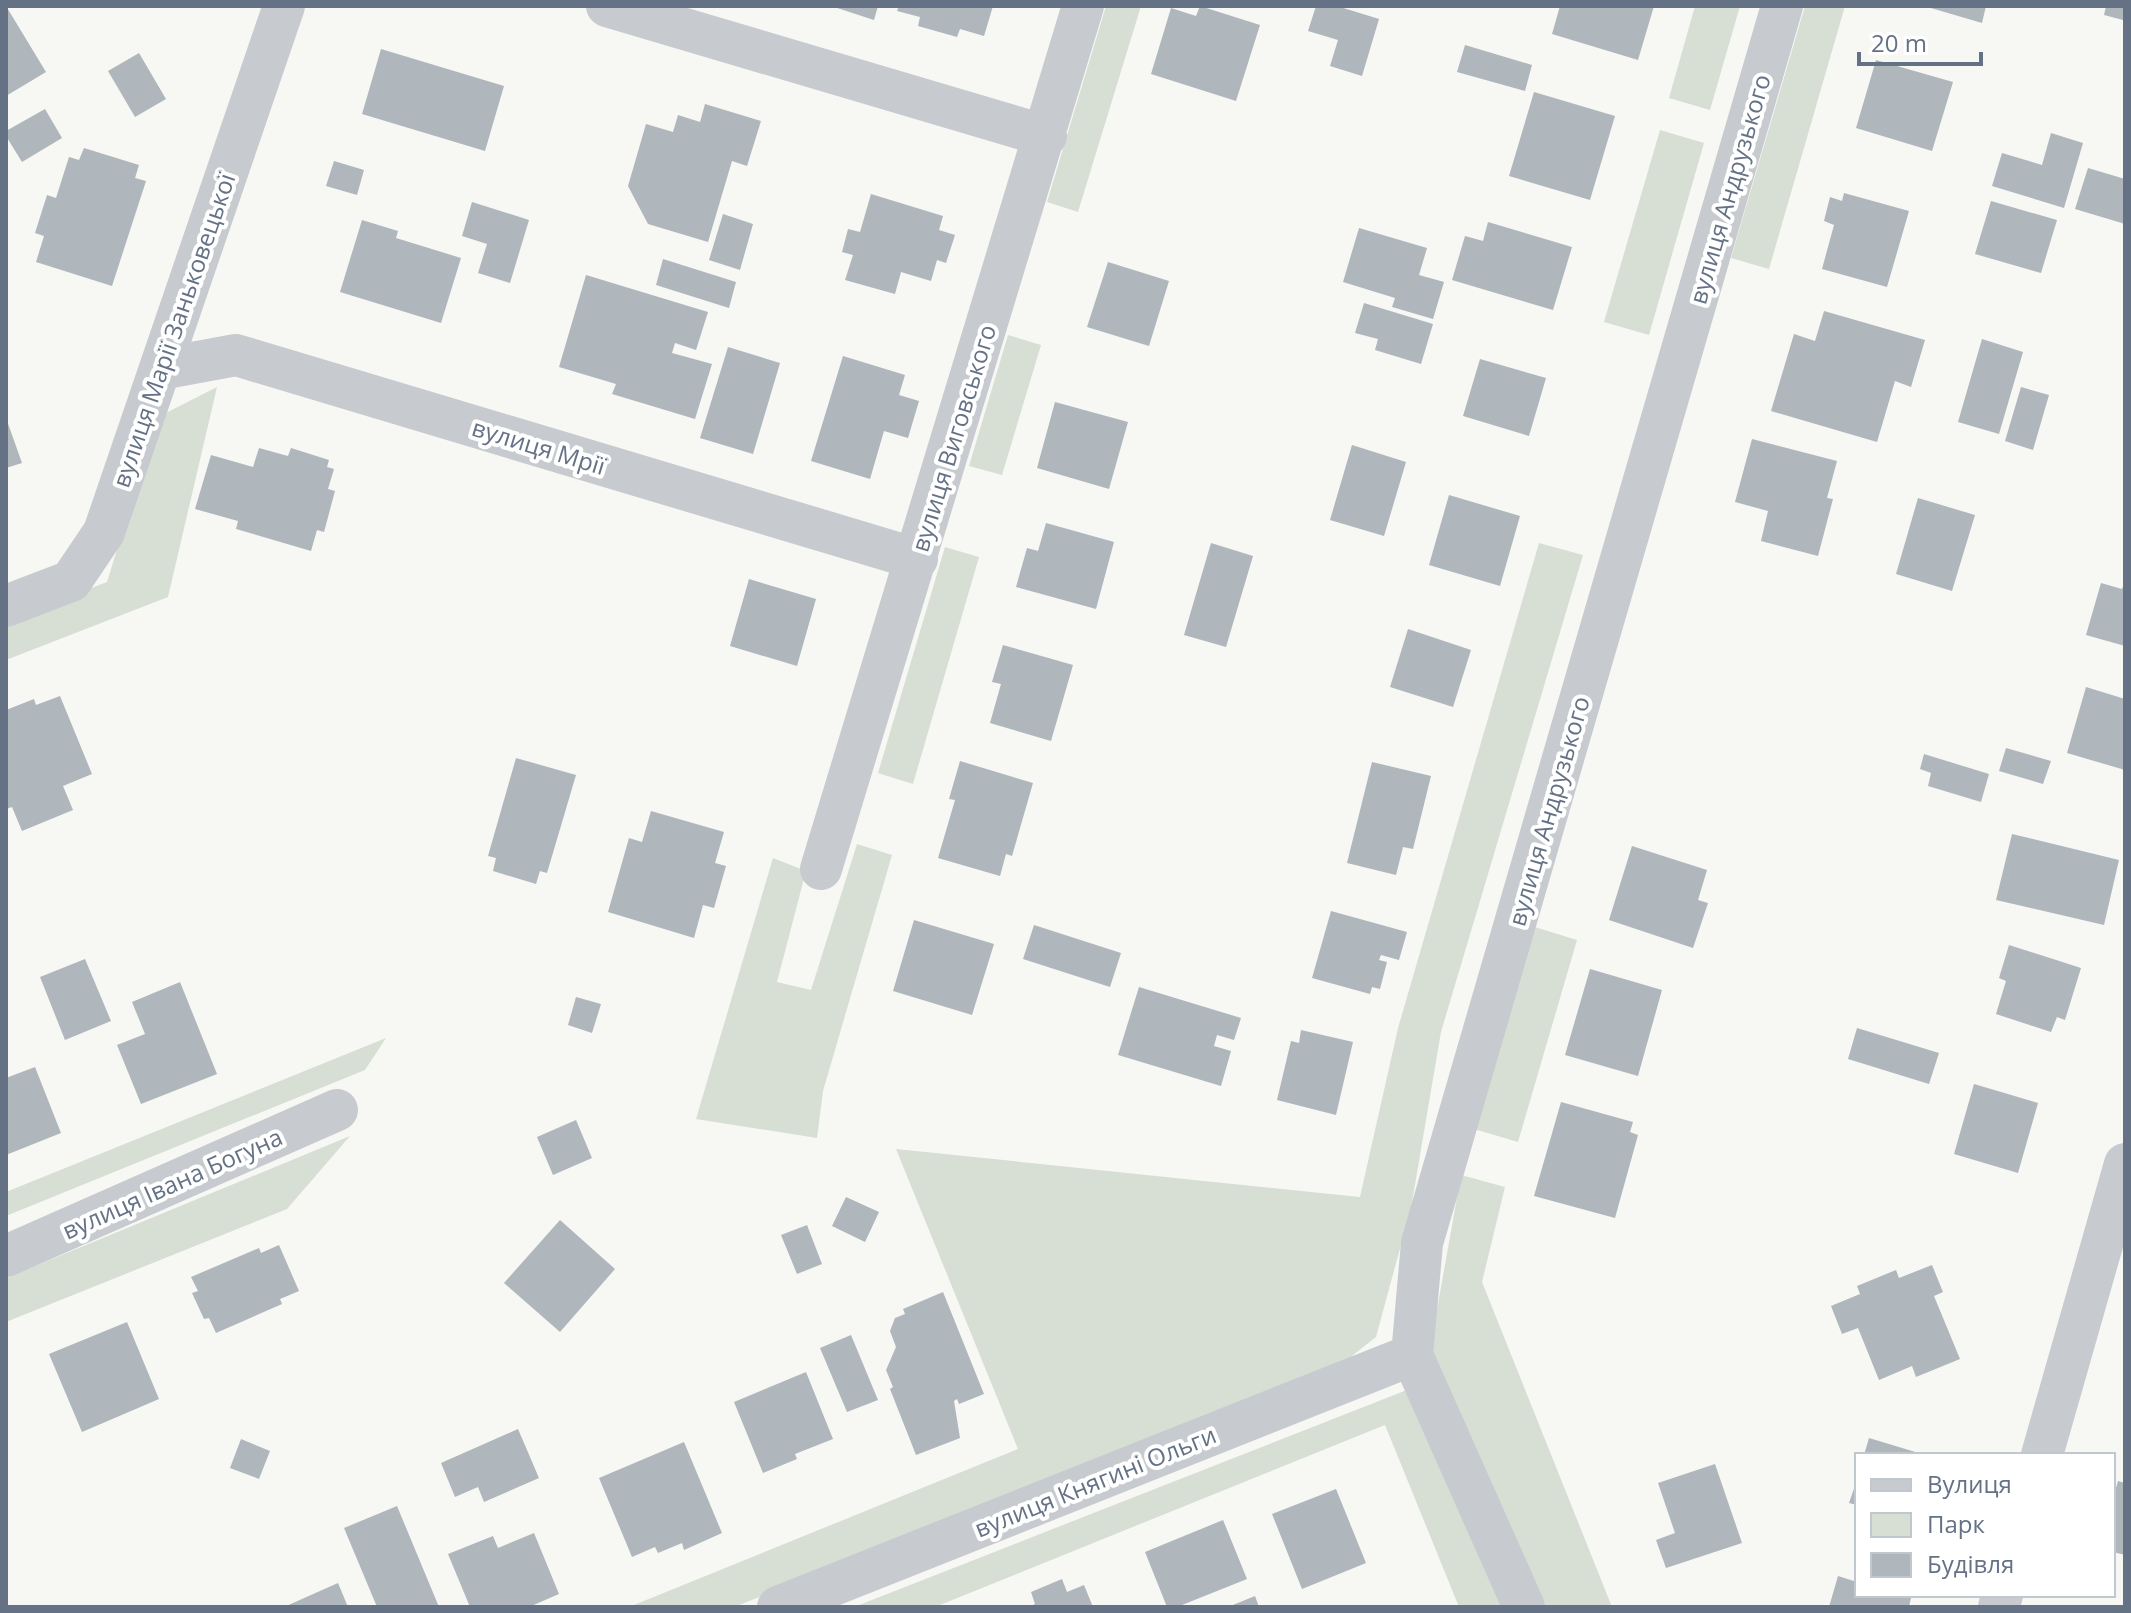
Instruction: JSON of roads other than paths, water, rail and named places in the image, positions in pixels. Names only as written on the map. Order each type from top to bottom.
[{"type":"street","name":"вулиця Марії Заньковецької","points":[[6,606],[71,581],[104,532],[284,6]]},
{"type":"street","points":[[607,6],[1046,136]]},
{"type":"street","name":"вулиця Виговського","points":[[821,869],[1083,6]]},
{"type":"street","name":"вулиця Андрузького","points":[[1524,1607],[1412,1355],[1422,1243],[1782,6]]},
{"type":"street","name":"вулиця Мрії","points":[[160,369],[236,355],[917,559]]},
{"type":"street","name":"вулиця Івана Богуна","points":[[6,1256],[337,1110]]},
{"type":"street","points":[[2043,1453],[2125,1164]]},
{"type":"street","name":"вулиця Княгині Ольги","points":[[778,1607],[1412,1355]]}]
